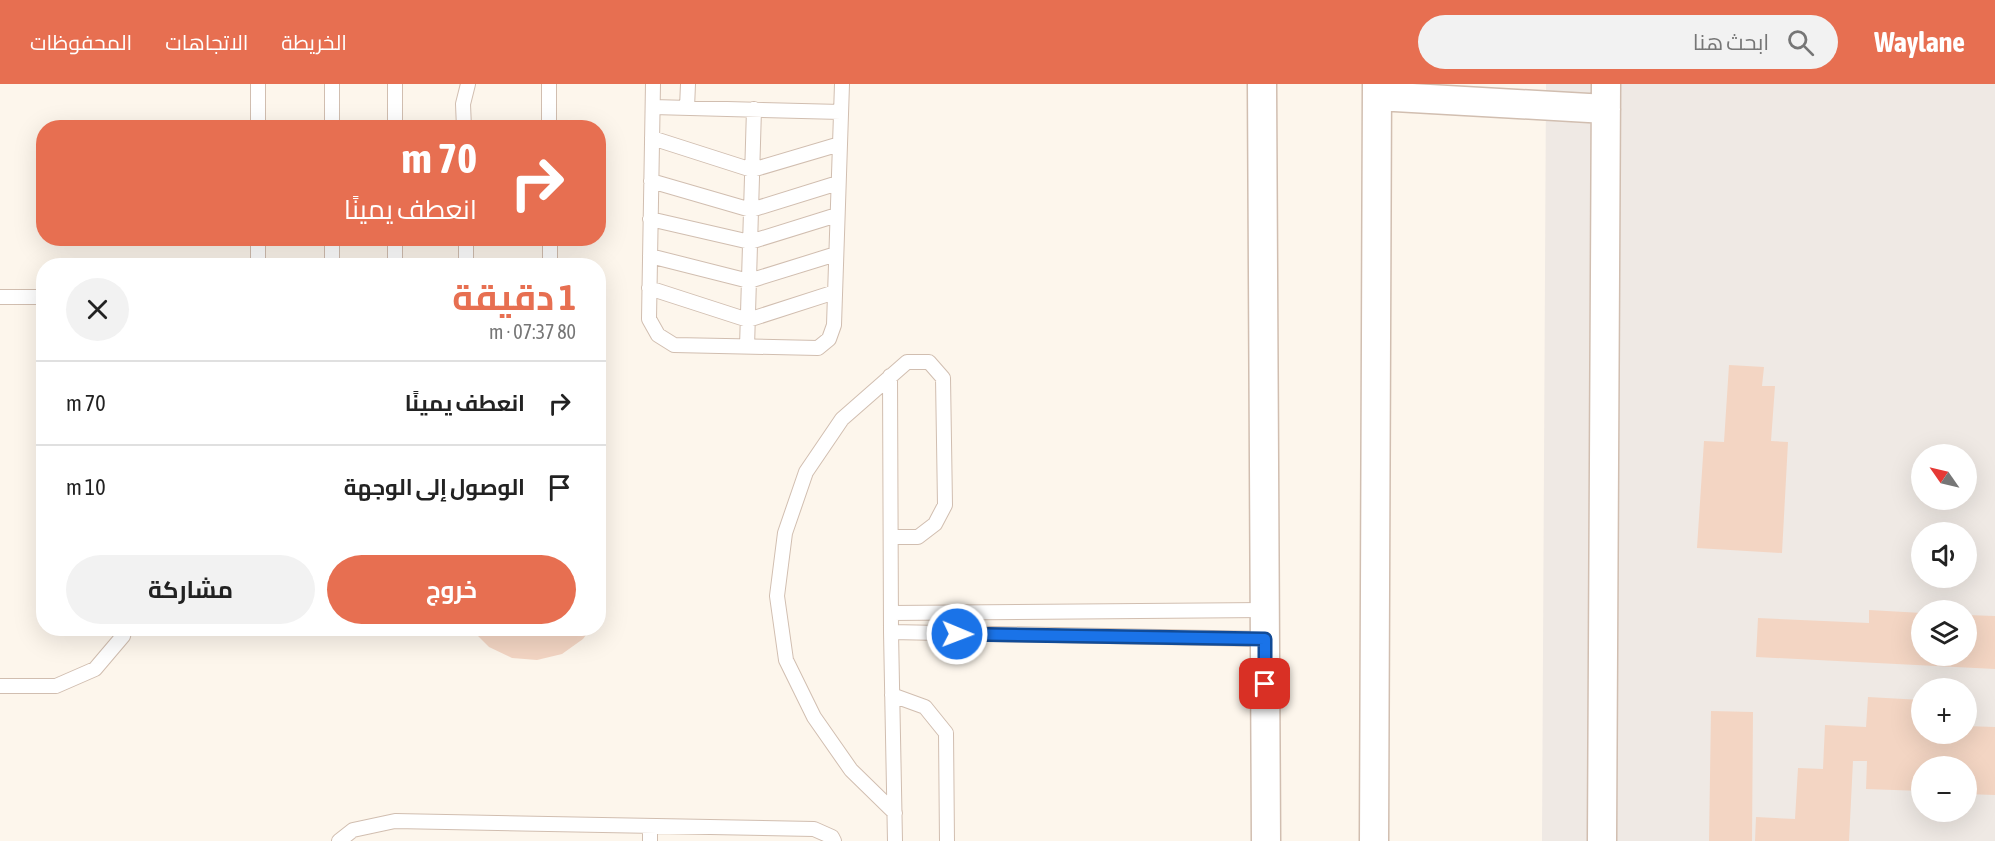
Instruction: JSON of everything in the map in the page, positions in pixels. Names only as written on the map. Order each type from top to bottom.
[{"type":"street","points":[[1262,84],[1266,841]]},
{"type":"street","points":[[1374,841],[1377,90],[1606,97],[1602,841]]},
{"type":"lane","points":[[258,84],[258,120]]},
{"type":"lane","points":[[332,84],[332,120]]},
{"type":"lane","points":[[395,84],[395,120]]},
{"type":"lane","points":[[464,120],[463,104],[468,84]]},
{"type":"lane","points":[[549,84],[549,120]]},
{"type":"lane","points":[[653,84],[648,319],[658,335],[674,345],[818,348],[829,339],[834,325],[842,84]]},
{"type":"lane","points":[[687,108],[688,84]]},
{"type":"lane","points":[[653,107],[841,112]]},
{"type":"lane","points":[[747,347],[754,109]]},
{"type":"lane","points":[[652,138],[752,170],[840,144]]},
{"type":"lane","points":[[651,181],[751,210],[838,183]]},
{"type":"lane","points":[[650,219],[750,242],[837,215]]},
{"type":"lane","points":[[650,256],[749,281],[836,254]]},
{"type":"lane","points":[[649,288],[748,320],[835,292]]},
{"type":"lane","points":[[0,297],[36,297]]},
{"type":"lane","points":[[891,537],[918,537],[935,524],[945,505],[943,378],[929,362],[907,362],[890,376],[842,419],[806,472],[784,532],[777,596],[786,660],[814,717],[851,770],[894,813]]},
{"type":"lane","points":[[890,376],[895,841]]},
{"type":"lane","points":[[891,613],[1264,610]]},
{"type":"lane","points":[[891,632],[1265,639]]},
{"type":"lane","points":[[0,686],[56,686],[95,669],[123,636]]},
{"type":"lane","points":[[892,695],[925,707],[946,734],[947,841]]},
{"type":"lane","points":[[339,841],[353,830],[395,821],[650,826],[752,834],[814,829],[832,837],[834,841]]},
{"type":"lane","points":[[650,826],[650,841]]},
{"type":"shaded area","points":[[1546,84],[1995,84],[1995,841],[1542,841]]},
{"type":"building","points":[[1729,365],[1764,367],[1762,386],[1775,386],[1771,441],[1788,442],[1782,553],[1697,548],[1704,441],[1724,442]]},
{"type":"building","points":[[1869,610],[1911,612],[1911,665],[1756,657],[1758,618],[1869,623]]},
{"type":"building","points":[[1977,615],[1995,616],[1995,669],[1935,666],[1977,666]]},
{"type":"building","points":[[478,636],[585,636],[562,654],[537,660],[512,658],[489,647]]},
{"type":"building","points":[[1868,697],[1911,699],[1911,744],[1977,744],[1977,726],[1995,727],[1995,795],[1977,794],[1977,756],[1911,756],[1911,791],[1866,789],[1867,761],[1853,761],[1849,841],[1755,841],[1756,817],[1795,819],[1798,768],[1823,769],[1825,725],[1866,727]]},
{"type":"building","points":[[1711,711],[1753,712],[1752,841],[1709,841]]},
{"type":"route","points":[[957,634],[1265,639],[1265,684]]}]
